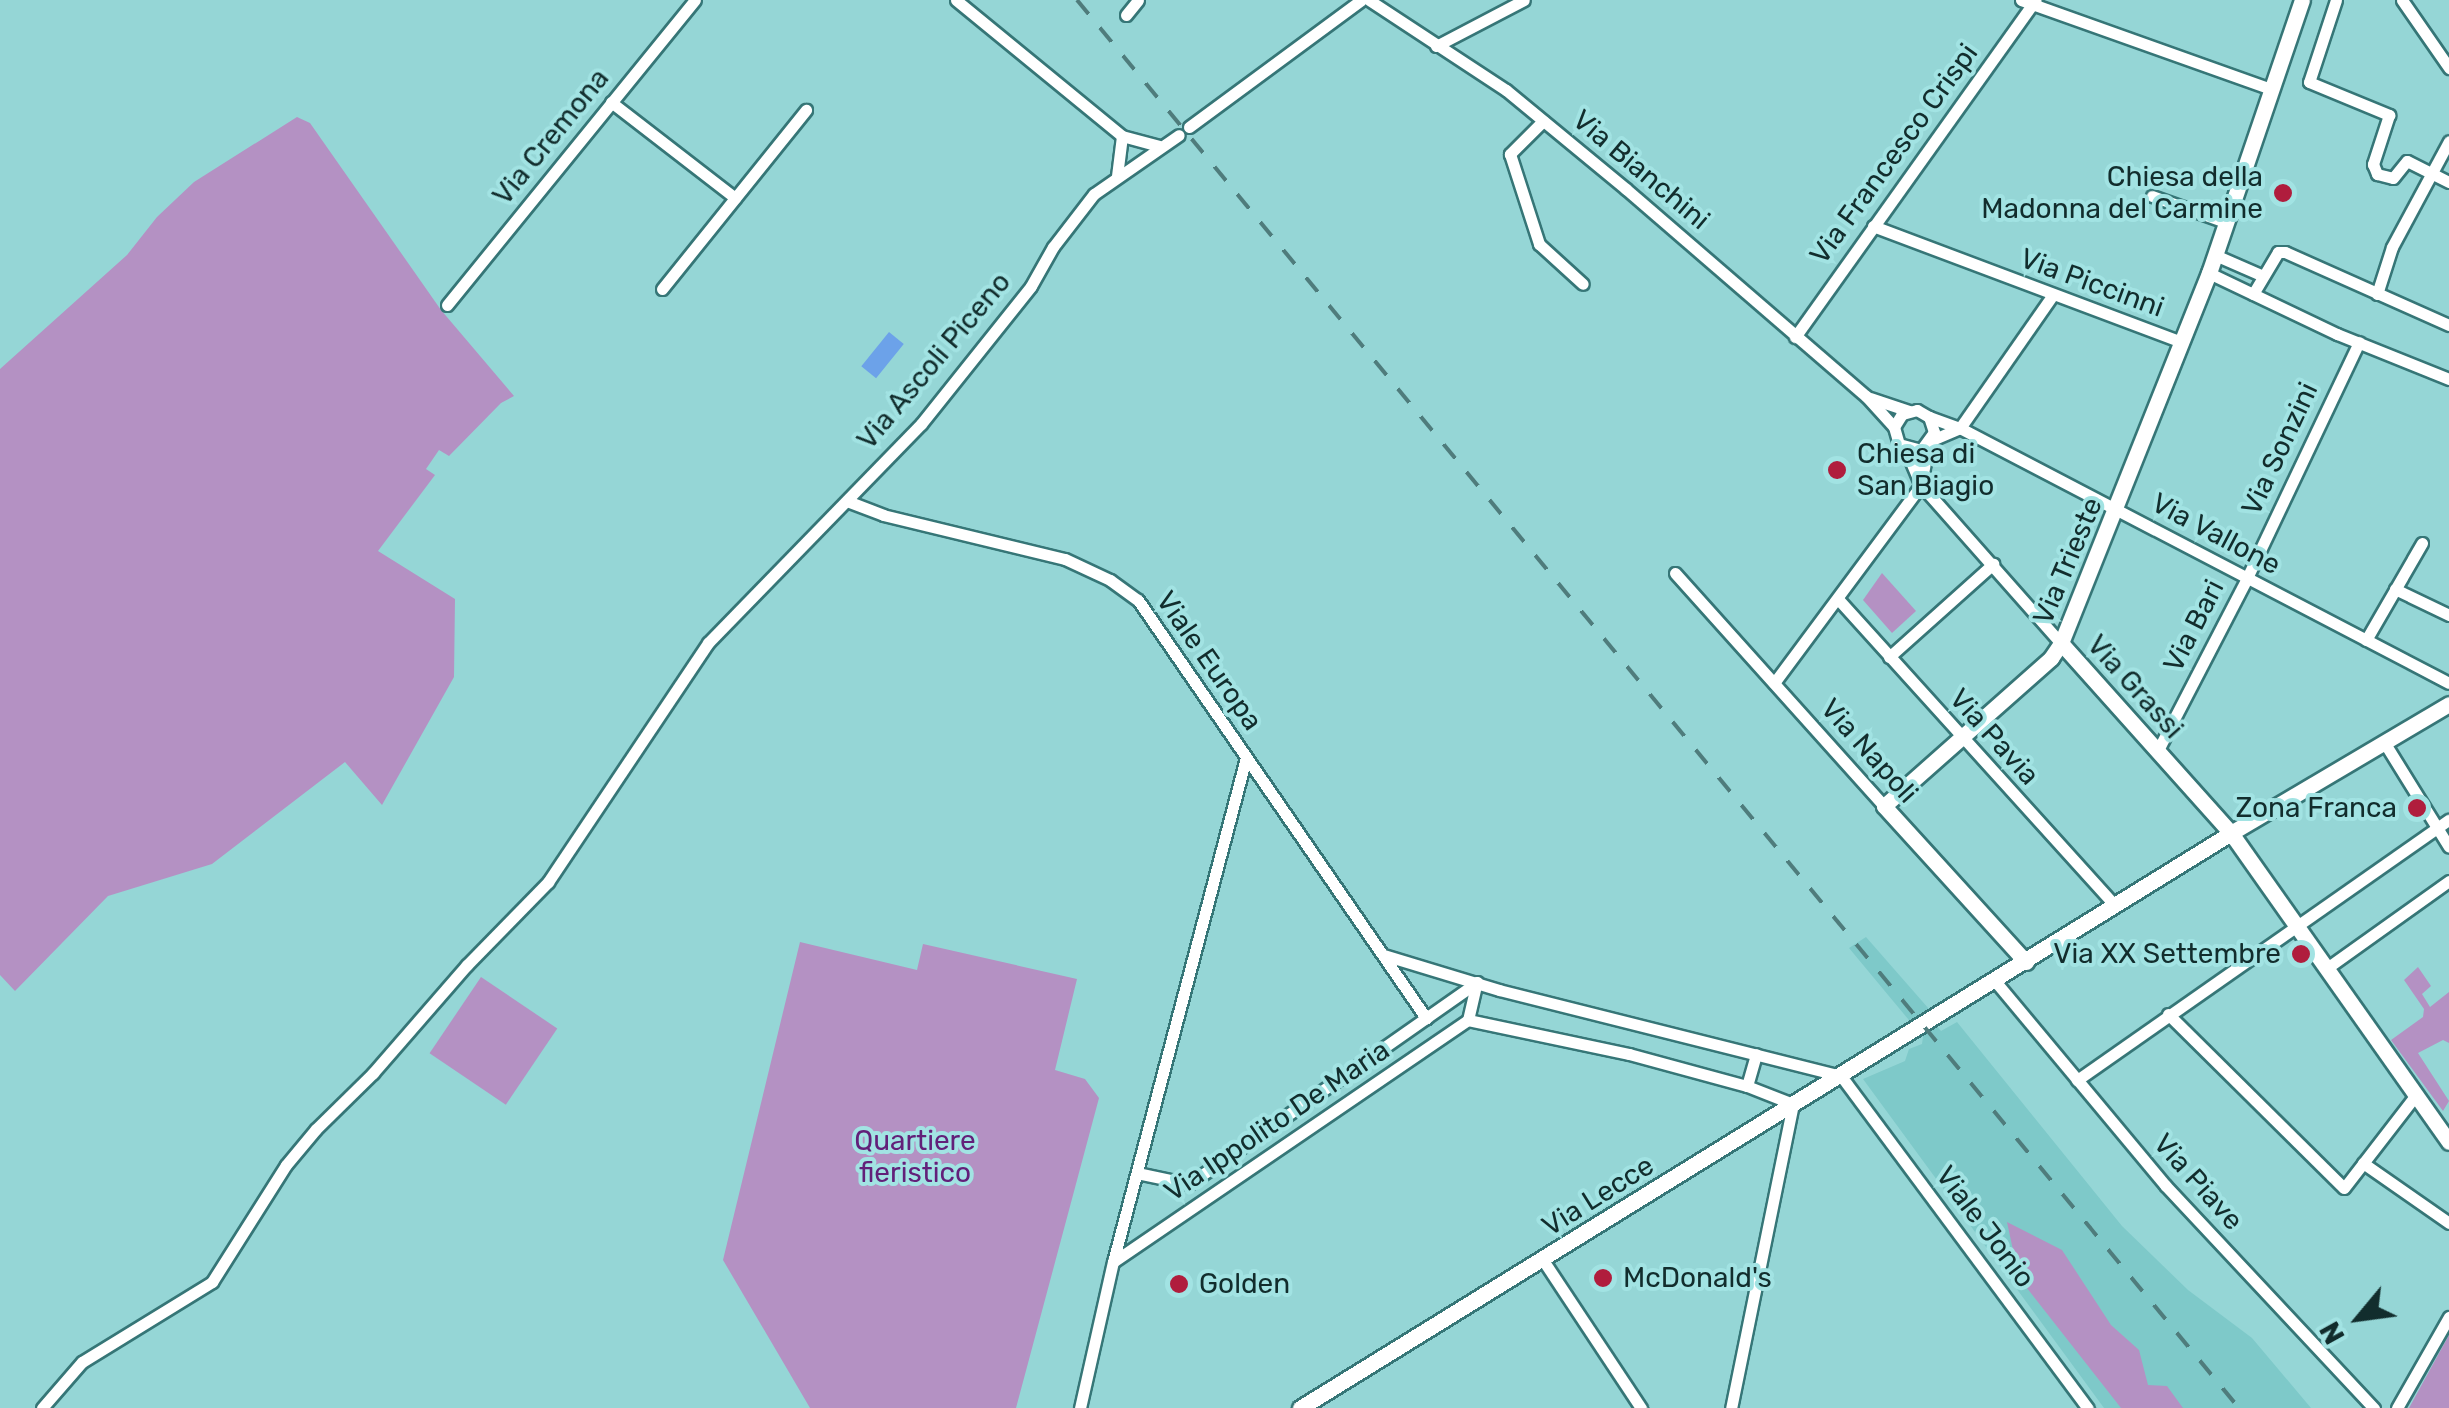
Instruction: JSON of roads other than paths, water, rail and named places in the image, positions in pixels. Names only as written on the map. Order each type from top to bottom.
[{"type":"main road","name":"Via Trieste","points":[[1884,806],[2062,643],[2209,273],[2302,0]]},
{"type":"main road","name":"Via Grassi","points":[[2062,643],[2231,834],[2449,1142]]},
{"type":"main road","name":"Via Lecce","points":[[1300,1408],[2231,834],[2449,704]]},
{"type":"main road","name":"Via Napoli","points":[[1884,806],[2026,962]]},
{"type":"street","name":"Via Cremona","points":[[447,306],[695,0]]},
{"type":"street","points":[[956,0],[1122,136],[1159,146]]},
{"type":"street","points":[[1126,15],[1138,0]]},
{"type":"street","name":"Via Ascoli Piceno","points":[[42,1408],[82,1362],[212,1282],[286,1165],[316,1128],[374,1073],[467,966],[548,882],[708,643],[920,424],[1030,286],[1067,228],[1117,176],[1361,0]]},
{"type":"street","name":"Via Bianchini","points":[[1369,0],[1506,90],[1866,396]]},
{"type":"street","points":[[1436,46],[1524,0]]},
{"type":"street","points":[[2336,0],[2309,82],[2389,115],[2373,164],[2377,174],[2393,178],[2407,160],[2449,182]]},
{"type":"street","points":[[2402,0],[2432,50],[2449,68]]},
{"type":"street","points":[[2030,1],[2270,89]]},
{"type":"street","name":"Via Francesco Crispi","points":[[1794,337],[2030,1]]},
{"type":"street","points":[[612,102],[735,198]]},
{"type":"street","points":[[662,289],[806,110]]},
{"type":"street","points":[[1543,121],[1510,154],[1539,244],[1583,284]]},
{"type":"street","points":[[1117,176],[1122,136]]},
{"type":"street","points":[[2377,294],[2392,247],[2429,171],[2449,142]]},
{"type":"street","points":[[2152,196],[2226,222]]},
{"type":"street","name":"Via Piccinni","points":[[1873,226],[2182,342]]},
{"type":"street","points":[[2252,294],[2278,252],[2285,252],[2449,325]]},
{"type":"street","points":[[2215,255],[2263,276]]},
{"type":"street","points":[[2209,273],[2449,379]]},
{"type":"street","points":[[1866,396],[1894,427],[1894,436],[1906,450],[1960,428],[2052,296]]},
{"type":"street","name":"Via Sonzini","points":[[2247,578],[2359,342]]},
{"type":"street","points":[[1774,683],[1922,485],[1930,443],[1929,417],[1866,396]]},
{"type":"street","points":[[1894,427],[1910,411]]},
{"type":"street","name":"Via Vallone","points":[[1929,417],[1960,428],[2449,684]]},
{"type":"street","name":"Via Grassi","points":[[1906,450],[1922,485],[2062,643]]},
{"type":"street","name":"Viale Europa","points":[[847,500],[882,515],[1065,560],[1110,580],[1138,600],[1426,1018]]},
{"type":"street","points":[[2366,640],[2422,542]]},
{"type":"street","points":[[1889,657],[1993,564]]},
{"type":"street","name":"Via Napoli","points":[[1675,573],[1884,806]]},
{"type":"street","name":"Via Bari","points":[[2158,750],[2247,578]]},
{"type":"street","points":[[2395,588],[2449,614]]},
{"type":"street","name":"Via Pavia","points":[[1838,598],[2115,906]]},
{"type":"street","points":[[2384,742],[2449,846]]},
{"type":"street","name":"Via Ippolito De Maria","points":[[1080,1408],[1113,1262],[1246,758]]},
{"type":"street","points":[[2077,1080],[2449,820]]},
{"type":"street","points":[[2328,968],[2449,881]]},
{"type":"street","points":[[1384,955],[1841,1076]]},
{"type":"street","name":"Via Piave","points":[[1996,980],[2165,1185],[2374,1408]]},
{"type":"street","points":[[1477,982],[1468,1020],[1630,1054],[1747,1086],[1793,1104],[1731,1408]]},
{"type":"street","name":"Via Ippolito De Maria","points":[[1138,1172],[1188,1184],[1477,982]]},
{"type":"street","points":[[2168,1014],[2344,1188],[2416,1095]]},
{"type":"street","name":"Via Ippolito De Maria","points":[[1113,1262],[1468,1020]]},
{"type":"street","points":[[1747,1086],[1756,1054]]},
{"type":"street","name":"Viale Jonio","points":[[1841,1076],[2088,1408]]},
{"type":"street","points":[[2363,1163],[2449,1223]]},
{"type":"street","points":[[1188,1184],[1201,1204]]},
{"type":"street","points":[[1543,1260],[1641,1408]]},
{"type":"street","points":[[2398,1408],[2449,1316]]},
{"type":"water","points":[[889,332],[904,344],[876,378],[861,366]]},
{"type":"railway","points":[[1077,0],[2239,1408]]},
{"type":"place","name":"Chiesa della Madonna del Carmine","points":[[2283,193]]},
{"type":"place","name":"Chiesa di San Biagio","points":[[1837,470]]},
{"type":"place","name":"Zona Franca","points":[[2417,808]]},
{"type":"place","name":"Via XX Settembre","points":[[2301,954]]},
{"type":"place","name":"McDonald's","points":[[1603,1278]]},
{"type":"place","name":"Golden","points":[[1179,1284]]},
{"type":"park label","name":"Quartiere fieristico","points":[[915,1157]]}]
